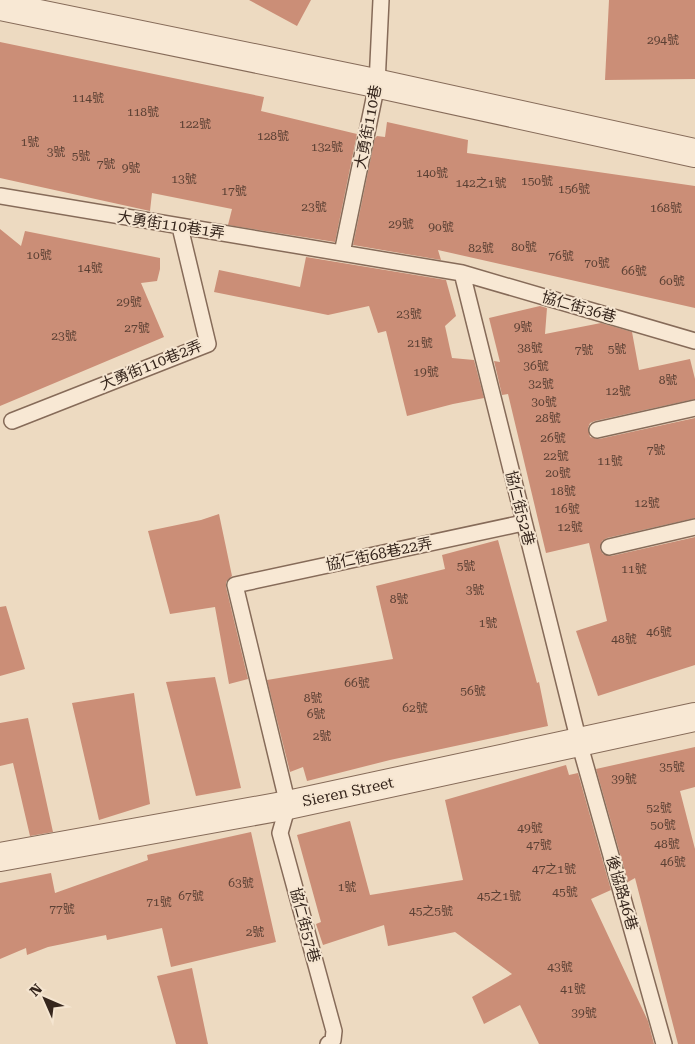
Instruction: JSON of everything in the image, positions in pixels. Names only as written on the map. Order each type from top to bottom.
[{"type":"street","points":[[0,6],[377,84],[695,153]]},
{"type":"street","name":"Sieren Street","points":[[0,857],[288,805],[695,717]]},
{"type":"lane","name":"大勇街110巷","points":[[342,253],[377,84],[381,0]]},
{"type":"lane","name":"大勇街110巷1弄","points":[[0,196],[462,273]]},
{"type":"lane","name":"大勇街110巷2弄","points":[[12,420],[208,344],[180,227]]},
{"type":"lane","name":"協仁街36巷","points":[[462,273],[695,341]]},
{"type":"lane","name":"協仁街52巷","points":[[462,273],[579,742]]},
{"type":"lane","points":[[597,430],[695,408]]},
{"type":"lane","name":"協仁街68巷22弄","points":[[288,805],[235,585],[523,523]]},
{"type":"lane","points":[[609,547],[695,527]]},
{"type":"lane","name":"後協路46巷","points":[[579,742],[664,1044]]},
{"type":"lane","name":"協仁街57巷","points":[[288,805],[280,833],[334,1031],[333,1040],[328,1044]]},
{"type":"building","points":[[249,0],[311,0],[297,26]]},
{"type":"building","points":[[609,0],[695,0],[695,79],[605,80]]},
{"type":"building","points":[[0,42],[264,97],[261,111],[357,134],[335,242],[228,225],[232,209],[152,193],[150,211],[0,178]]},
{"type":"building","points":[[387,122],[468,140],[467,153],[695,186],[695,308],[438,250],[441,260],[353,245],[375,138],[377,136],[385,137]]},
{"type":"building","points":[[0,229],[21,246],[25,231],[160,258],[157,281],[141,283],[164,337],[0,406]]},
{"type":"building","points":[[306,257],[446,280],[456,316],[445,326],[452,358],[474,360],[484,398],[407,416],[386,331],[378,333],[369,306],[328,315],[214,292],[219,270],[300,287]]},
{"type":"building","points":[[540,306],[547,308],[545,334],[601,323],[632,332],[639,370],[690,359],[695,379],[695,399],[595,421],[590,423],[588,428],[590,437],[599,439],[695,418],[695,518],[607,538],[602,541],[600,549],[603,554],[611,556],[695,537],[695,665],[598,696],[576,631],[607,621],[589,543],[546,553],[508,394],[502,395],[494,361],[500,362],[489,318]]},
{"type":"building","points":[[219,514],[232,576],[226,582],[226,587],[248,679],[229,684],[215,607],[170,614],[148,531],[201,520]]},
{"type":"building","points":[[498,540],[537,683],[539,682],[548,726],[390,760],[307,781],[303,767],[290,772],[267,680],[393,659],[376,586],[445,569],[442,555]]},
{"type":"building","points":[[6,606],[25,669],[0,676],[0,607]]},
{"type":"building","points":[[215,677],[241,788],[196,796],[166,682]]},
{"type":"building","points":[[134,693],[150,804],[99,820],[72,703]]},
{"type":"building","points":[[28,718],[53,832],[30,836],[13,763],[0,766],[0,723]]},
{"type":"building","points":[[695,747],[695,787],[680,791],[695,849],[695,1044],[678,1044],[635,878],[628,882],[596,769]]},
{"type":"building","points":[[566,765],[569,775],[578,773],[611,890],[591,899],[648,1021],[654,1044],[539,1044],[520,1005],[484,1024],[472,997],[512,974],[455,932],[388,946],[384,925],[323,945],[316,924],[321,922],[297,835],[350,821],[370,895],[463,880],[445,800]]},
{"type":"building","points":[[251,832],[276,942],[171,967],[162,928],[107,940],[106,935],[48,947],[27,955],[26,948],[0,959],[0,883],[51,873],[55,893],[148,860],[147,855]]},
{"type":"building","points":[[192,968],[208,1044],[176,1044],[157,976]]}]
